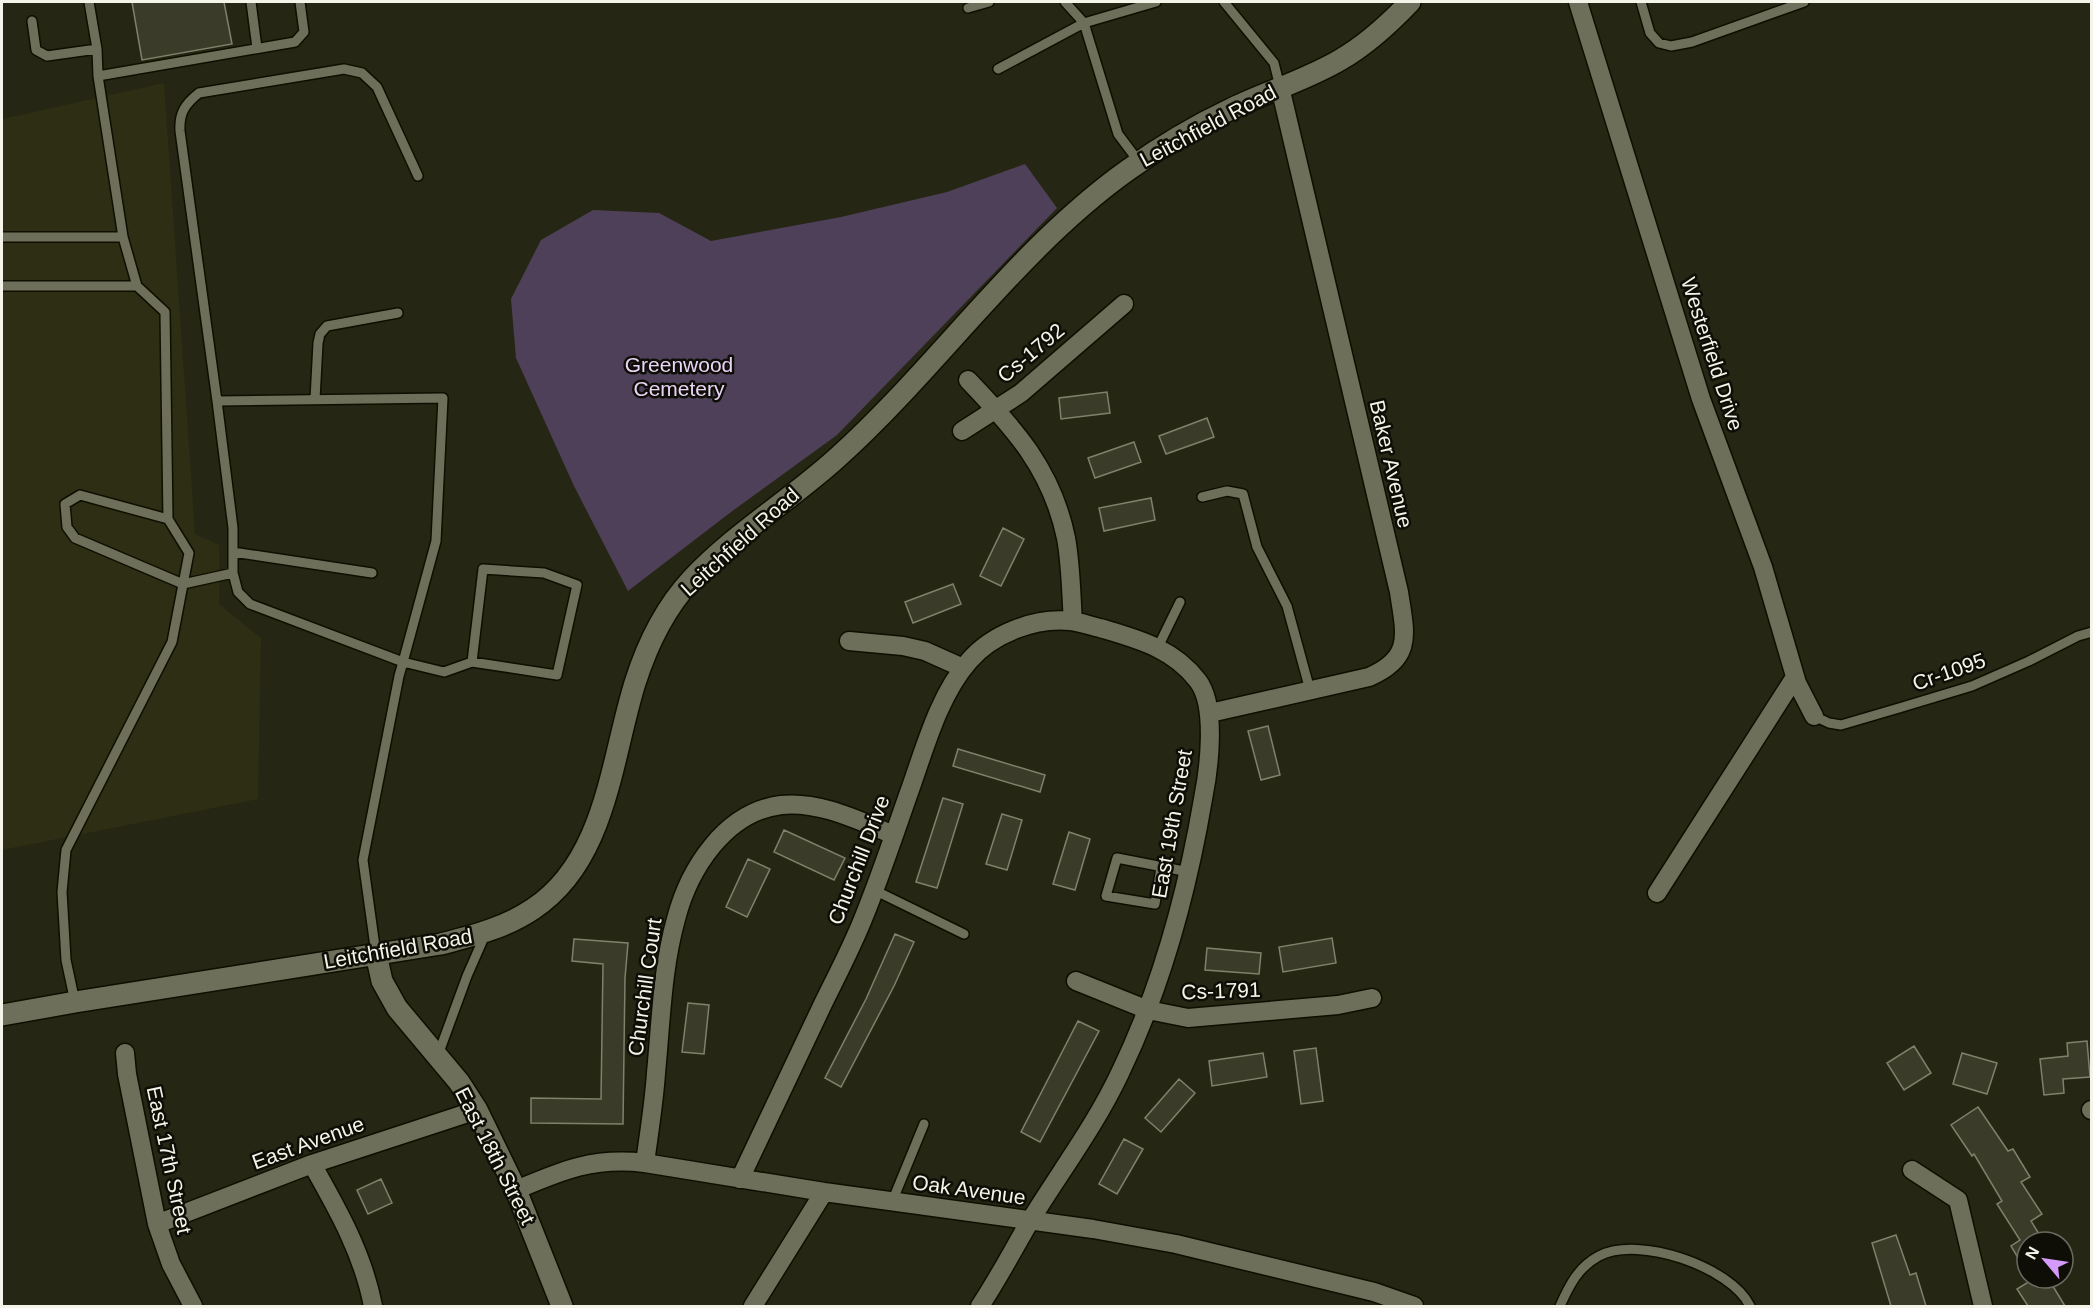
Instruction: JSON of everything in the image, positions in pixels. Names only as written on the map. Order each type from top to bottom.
[{"type":"street","name":"Leitchfield Road","points":[[2,1015],[441,944],[487,932],[531,911],[554,893],[573,869],[589,842],[645,654],[658,625],[674,600],[693,578],[838,457],[932,362],[1043,242],[1087,200],[1170,142],[1230,109],[1338,62],[1360,47],[1410,2]]},
{"type":"street","name":"Westerfield Drive","points":[[1578,2],[1701,399],[1763,567],[1795,677],[1814,716]]},
{"type":"street","name":"Baker Avenue","points":[[1210,713],[1369,677],[1383,671],[1394,662],[1402,649],[1405,632],[1399,592],[1280,87]]},
{"type":"street","name":"Cs-1792","points":[[962,431],[1022,393],[1124,304]]},
{"type":"street","points":[[968,380],[1027,446],[1055,499],[1066,539],[1073,621]]},
{"type":"street","name":"Churchill Drive","points":[[740,1179],[857,932],[935,719],[963,668],[981,649],[1004,634],[1046,621],[1073,621]]},
{"type":"street","name":"East 19th Street","points":[[980,1306],[1030,1221],[1089,1131],[1120,1073],[1148,1010],[1176,928],[1207,778],[1210,713],[1198,680],[1174,657],[1158,647],[1139,639],[1073,621]]},
{"type":"street","points":[[849,640],[914,649],[963,668]]},
{"type":"street","points":[[1657,893],[1795,677]]},
{"type":"street","name":"Churchill Court","points":[[645,1163],[671,939],[681,902],[707,853],[733,825],[764,809],[781,805],[827,809],[894,835]]},
{"type":"street","name":"East 18th Street","points":[[376,954],[382,981],[397,1008],[438,1055],[477,1110],[516,1190],[562,1306]]},
{"type":"street","name":"Cs-1791","points":[[1076,981],[1148,1010],[1188,1018],[1222,1017],[1338,1005],[1372,998]]},
{"type":"street","name":"East 17th Street","points":[[125,1053],[127,1074],[157,1224],[171,1264],[193,1306]]},
{"type":"street","name":"East Avenue","points":[[157,1224],[312,1164],[477,1110]]},
{"type":"street","name":"Oak Avenue","points":[[516,1190],[583,1164],[622,1161],[645,1163],[824,1192],[1093,1229],[1176,1244],[1374,1292],[1414,1306]]},
{"type":"street","points":[[312,1164],[346,1225],[370,1288],[373,1306]]},
{"type":"street","points":[[1912,1170],[1958,1200],[1983,1306]]},
{"type":"street","points":[[753,1306],[824,1192]]},
{"type":"lane","points":[[75,1002],[66,960],[62,892],[66,850],[172,642],[189,553],[168,519],[165,312],[137,286],[123,237],[98,76],[98,49],[90,2]]},
{"type":"lane","points":[[251,2],[257,48]]},
{"type":"lane","points":[[98,76],[296,42],[304,32],[300,2]]},
{"type":"lane","points":[[968,8],[989,2]]},
{"type":"lane","points":[[1065,2],[1084,23],[1118,134],[1139,162]]},
{"type":"lane","points":[[998,69],[1084,23],[1156,2]]},
{"type":"lane","points":[[1224,2],[1274,63],[1280,87]]},
{"type":"lane","points":[[1641,2],[1650,33],[1659,43],[1671,46],[1692,42],[1804,2]]},
{"type":"lane","points":[[32,21],[36,50],[41,54],[47,56],[98,49]]},
{"type":"lane","points":[[417,176],[377,87],[362,73],[344,69],[199,93],[180,113],[180,131],[234,528],[233,573],[238,592],[250,604],[403,662],[444,672],[472,662],[557,675],[577,585],[544,573],[483,569],[472,662]]},
{"type":"lane","points":[[2,237],[123,237]]},
{"type":"lane","points":[[2,286],[137,286]]},
{"type":"lane","points":[[315,399],[320,333],[327,326],[398,313]]},
{"type":"lane","points":[[217,401],[443,398],[436,541],[403,662],[363,860],[376,954]]},
{"type":"lane","points":[[1202,497],[1227,491],[1242,494],[1257,547],[1287,606],[1310,690]]},
{"type":"lane","points":[[168,519],[80,495],[65,504],[67,527],[75,538],[183,584],[233,573]]},
{"type":"lane","points":[[233,552],[372,573]]},
{"type":"lane","points":[[1158,647],[1180,602]]},
{"type":"lane","name":"Cr-1095","points":[[1814,716],[1829,723],[1841,725],[1972,686],[2091,632]]},
{"type":"lane","points":[[1161,867],[1155,904],[1106,896],[1116,858],[1189,872]]},
{"type":"lane","points":[[874,890],[964,934]]},
{"type":"lane","points":[[438,1055],[467,976],[487,932]]},
{"type":"lane","points":[[892,1202],[924,1124]]},
{"type":"lane","points":[[1560,1306],[1575,1276],[1587,1264],[1600,1255],[1620,1250],[1640,1249],[1665,1254],[1718,1274],[1738,1288],[1750,1306]]},
{"type":"shaded area","points":[[164,83],[195,534],[219,545],[219,604],[261,638],[258,799],[2,850],[2,119]]},
{"type":"green space","name":"Greenwood Cemetery","points":[[1025,164],[1057,208],[837,435],[628,591],[574,486],[516,358],[511,299],[541,240],[593,210],[659,213],[711,241],[841,217],[947,192]]},
{"type":"building","points":[[132,2],[224,2],[232,44],[142,60]]},
{"type":"building","points":[[1107,392],[1110,413],[1061,419],[1059,398]]},
{"type":"building","points":[[1207,418],[1214,437],[1166,454],[1159,436]]},
{"type":"building","points":[[1134,442],[1141,462],[1095,478],[1088,458]]},
{"type":"building","points":[[1151,498],[1155,520],[1104,531],[1099,508]]},
{"type":"building","points":[[1003,528],[1024,539],[1001,586],[980,576]]},
{"type":"building","points":[[953,584],[961,604],[913,623],[905,602]]},
{"type":"building","points":[[1268,726],[1280,775],[1261,780],[1248,731]]},
{"type":"building","points":[[958,749],[1045,775],[1040,792],[953,766]]},
{"type":"building","points":[[943,798],[963,804],[937,888],[916,882]]},
{"type":"building","points":[[1002,814],[1022,820],[1007,870],[986,864]]},
{"type":"building","points":[[784,830],[845,858],[834,880],[774,852]]},
{"type":"building","points":[[1069,832],[1090,839],[1075,890],[1053,884]]},
{"type":"building","points":[[748,859],[770,869],[747,917],[726,907]]},
{"type":"building","points":[[895,934],[914,942],[894,986],[841,1087],[825,1078],[866,999]]},
{"type":"building","points":[[1332,938],[1336,963],[1283,972],[1279,947]]},
{"type":"building","points":[[574,939],[628,943],[625,978],[623,1124],[531,1123],[531,1098],[601,1099],[603,964],[572,961]]},
{"type":"building","points":[[1207,948],[1261,953],[1259,974],[1205,970]]},
{"type":"building","points":[[688,1003],[709,1005],[704,1054],[682,1052]]},
{"type":"building","points":[[1078,1021],[1099,1031],[1040,1142],[1021,1132]]},
{"type":"building","points":[[2087,1041],[2090,1077],[2063,1079],[2064,1093],[2044,1095],[2040,1059],[2068,1056],[2067,1043]]},
{"type":"building","points":[[1914,1046],[1931,1073],[1904,1090],[1887,1063]]},
{"type":"building","points":[[1316,1048],[1323,1101],[1301,1104],[1294,1051]]},
{"type":"building","points":[[1263,1053],[1267,1077],[1212,1086],[1209,1061]]},
{"type":"building","points":[[1962,1053],[1997,1063],[1987,1094],[1953,1084]]},
{"type":"building","points":[[1179,1079],[1195,1093],[1161,1132],[1145,1118]]},
{"type":"building","points":[[1978,1107],[2008,1151],[2013,1149],[2030,1177],[2021,1182],[2042,1214],[2031,1221],[2037,1230],[2015,1230],[2015,1232],[1997,1204],[2002,1201],[1974,1154],[1972,1156],[1951,1125]]},
{"type":"building","points":[[1124,1139],[1143,1149],[1117,1194],[1099,1184]]},
{"type":"building","points":[[381,1179],[392,1203],[368,1214],[357,1190]]},
{"type":"building","points":[[1896,1235],[1910,1275],[1916,1273],[1926,1306],[1891,1306],[1872,1243]]},
{"type":"building","points":[[2018,1290],[2055,1290],[2065,1306],[2028,1306]]}]
